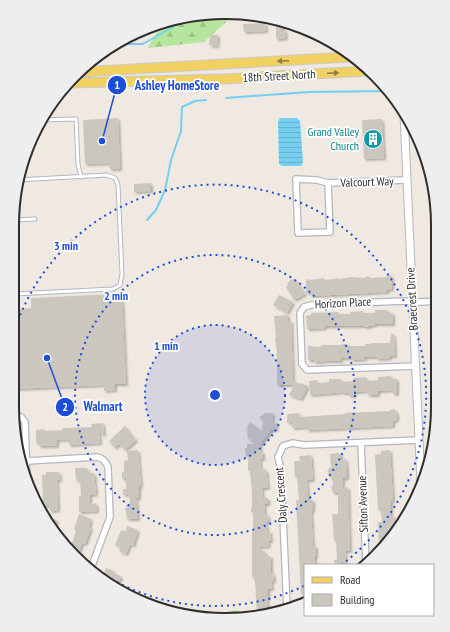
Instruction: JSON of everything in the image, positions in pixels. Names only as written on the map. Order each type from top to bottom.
[{"type":"main road","name":"18th Street North","points":[[87,72],[344,57]]},
{"type":"main road","name":"18th Street North","points":[[76,82],[223,79],[362,71]]},
{"type":"main road","points":[[353,72],[365,73]]},
{"type":"street","points":[[351,63],[353,72]]},
{"type":"street","points":[[222,65],[223,79]]},
{"type":"street","name":"Braecrest Drive","points":[[404,124],[420,471]]},
{"type":"street","name":"Valcourt Way","points":[[328,183],[330,232],[298,233],[296,179],[318,180],[328,183],[406,180]]},
{"type":"street","points":[[412,301],[431,301]]},
{"type":"street","name":"Horizon Place","points":[[412,301],[306,305],[302,309],[300,318],[302,364],[307,370],[416,366]]},
{"type":"street","points":[[19,417],[25,422],[27,461],[97,457],[101,458],[107,464],[110,517],[92,564]]},
{"type":"street","name":"Daly Crescent","points":[[287,603],[281,471],[278,457],[280,451],[287,444],[292,443],[304,445],[419,440]]},
{"type":"street","name":"Sifton Avenue","points":[[361,442],[366,558]]},
{"type":"lane","points":[[49,120],[76,118],[78,164],[81,176]]},
{"type":"lane","points":[[19,294],[113,289],[120,285],[122,274],[117,182],[115,178],[109,175],[24,180]]},
{"type":"lane","points":[[19,220],[34,219]]},
{"type":"green space","points":[[212,19],[229,19],[204,42],[148,48],[159,30],[185,23]]},
{"type":"green space","points":[[235,610],[245,612],[238,613],[223,613]]},
{"type":"water","points":[[280,118],[297,118],[300,121],[303,162],[301,166],[282,166],[279,164],[278,122]]},
{"type":"building","points":[[265,23],[266,31],[244,32],[243,24]]},
{"type":"building","points":[[276,26],[283,28],[283,30],[285,30],[286,38],[276,39]]},
{"type":"building","points":[[210,35],[218,35],[217,46],[209,45]]},
{"type":"building","points":[[118,118],[120,169],[110,169],[109,163],[85,164],[83,120]]},
{"type":"building","name":"Grand Valley Church","points":[[382,119],[384,158],[364,159],[362,120]]},
{"type":"building","points":[[151,183],[151,191],[134,192],[134,184]]},
{"type":"building","points":[[388,275],[392,276],[392,289],[387,290],[387,292],[312,296],[311,293],[306,293],[306,279],[310,280],[324,278],[325,280],[351,277],[364,278],[368,276],[370,278],[386,277]]},
{"type":"building","points":[[292,279],[296,280],[305,294],[294,300],[286,287],[288,285],[287,283]]},
{"type":"building","points":[[113,294],[113,298],[122,297],[126,384],[115,384],[115,390],[104,391],[104,385],[19,389],[19,309],[31,308],[31,298]]},
{"type":"building","points":[[279,295],[293,302],[287,313],[273,305]]},
{"type":"building","points":[[375,310],[388,310],[388,313],[393,313],[393,324],[375,324],[369,327],[325,326],[325,328],[307,329],[306,316],[311,315],[311,313],[338,312],[338,314],[350,314],[350,312],[363,311],[363,313],[375,313]]},
{"type":"building","points":[[288,315],[288,321],[291,321],[293,381],[308,386],[301,399],[289,395],[294,385],[277,385],[277,352],[274,316]]},
{"type":"building","points":[[391,334],[394,334],[395,356],[390,356],[390,358],[377,359],[377,357],[365,357],[365,359],[352,360],[352,358],[341,358],[341,361],[314,362],[314,360],[308,360],[308,346],[320,347],[322,345],[344,344],[351,346],[365,346],[365,344],[371,343],[390,343]]},
{"type":"building","points":[[430,339],[431,339],[431,360]]},
{"type":"building","points":[[391,376],[391,379],[397,379],[397,394],[393,394],[393,390],[378,391],[378,395],[368,395],[367,391],[354,392],[354,396],[349,396],[349,393],[343,392],[310,395],[309,381],[317,380],[317,383],[329,382],[329,379],[341,379],[342,382],[354,381],[354,378],[366,377],[366,381],[378,380],[378,377]]},
{"type":"building","points":[[395,409],[395,412],[397,412],[397,420],[393,421],[393,426],[307,430],[307,427],[292,428],[292,422],[287,423],[287,414],[299,413],[300,417],[390,411]]},
{"type":"building","points":[[264,413],[273,413],[272,423],[277,423],[276,430],[271,430],[260,445],[261,452],[263,452],[263,459],[260,459],[261,470],[266,469],[268,488],[262,488],[263,498],[268,498],[268,504],[264,504],[265,514],[267,514],[269,520],[266,522],[267,531],[270,531],[271,541],[268,541],[269,546],[258,547],[266,553],[266,557],[271,556],[271,573],[273,573],[274,581],[271,582],[272,589],[268,589],[267,598],[268,608],[269,608],[257,610],[255,582],[254,577],[252,577],[252,492],[250,471],[248,471],[248,456],[246,457],[245,448],[247,448],[247,444],[255,444],[247,437],[247,427],[250,422],[262,431],[263,421],[259,417]]},
{"type":"building","points":[[103,423],[104,436],[99,431],[100,443],[69,445],[69,439],[57,440],[57,446],[39,446],[39,443],[36,443],[36,430],[44,429],[45,431],[63,430],[62,428],[92,427],[91,424]]},
{"type":"building","points":[[125,426],[136,440],[125,450],[119,444],[115,448],[109,441]]},
{"type":"building","points":[[138,450],[141,486],[139,486],[139,498],[136,498],[138,519],[127,519],[125,508],[127,508],[126,505],[130,505],[129,494],[123,495],[123,489],[126,489],[126,479],[122,479],[122,472],[124,472],[124,461],[128,460],[127,451]]},
{"type":"building","points":[[390,450],[393,500],[391,501],[391,516],[394,516],[395,523],[379,544],[378,522],[382,522],[381,510],[378,510],[375,455],[381,454],[381,451]]},
{"type":"building","points":[[339,453],[341,455],[341,459],[346,459],[347,478],[343,478],[343,488],[348,487],[350,551],[345,551],[346,564],[335,564],[334,560],[337,560],[332,514],[338,514],[338,493],[333,493],[331,487],[333,486],[332,477],[329,477],[329,473],[327,472],[329,468],[331,468],[330,454]]},
{"type":"building","points":[[311,455],[313,480],[307,480],[308,500],[313,500],[313,511],[311,511],[313,546],[316,546],[315,564],[304,564],[304,594],[301,594],[296,500],[299,500],[294,461],[300,461],[299,456]]},
{"type":"building","points":[[75,468],[87,468],[89,473],[94,473],[96,494],[90,495],[90,504],[96,503],[97,511],[79,512],[79,496],[81,496],[80,480],[76,481]]},
{"type":"building","points":[[46,472],[59,472],[60,480],[57,480],[58,510],[50,511],[49,506],[45,506],[43,503],[42,475],[46,475]]},
{"type":"building","points":[[79,514],[91,519],[89,528],[91,528],[85,544],[82,543],[79,552],[82,553],[81,555],[72,545],[76,530],[74,529]]},
{"type":"building","points":[[127,526],[138,530],[133,546],[130,544],[126,554],[119,551],[121,547],[115,545],[121,530],[126,531]]},
{"type":"building","points":[[106,568],[114,571],[113,573],[121,576],[118,583],[111,578],[104,573]]},
{"type":"waterway","points":[[127,44],[143,44],[177,25]]},
{"type":"waterway","points":[[226,98],[309,92],[382,91]]},
{"type":"waterway","points":[[147,220],[156,210],[165,190],[171,160],[181,131],[182,107],[195,101],[206,100]]},
{"type":"place","name":"Grand Valley Church","points":[[373,139]]},
{"type":"place","name":"Ashley HomeStore","points":[[102,141]]},
{"type":"place","name":"Walmart","points":[[47,358]]}]
